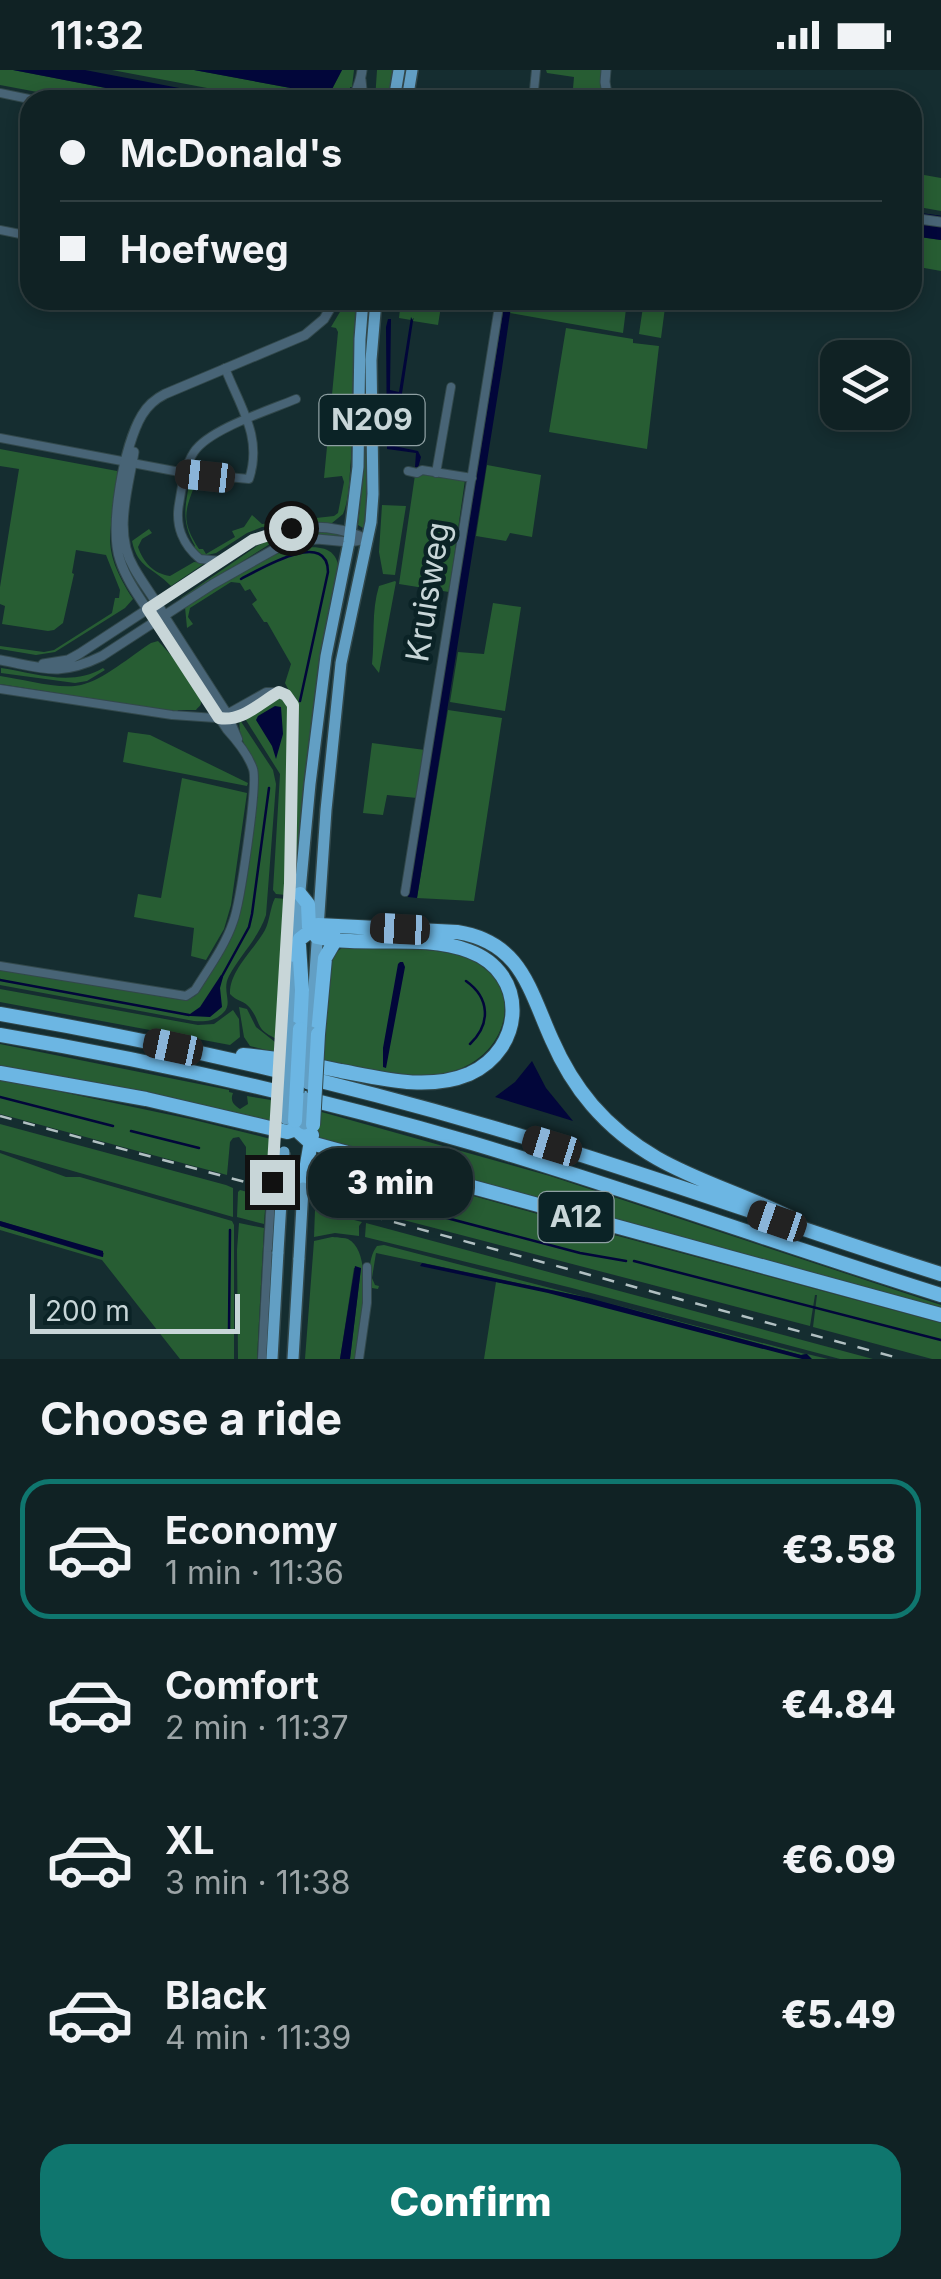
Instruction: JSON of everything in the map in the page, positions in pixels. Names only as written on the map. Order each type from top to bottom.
[{"type":"highway","name":"N209","points":[[301,900],[306,936],[298,1134],[304,1188]]},
{"type":"highway","name":"A12","points":[[306,936],[456,932],[492,944],[515,962],[578,1086],[621,1134],[669,1166],[776,1210],[839,1242]]},
{"type":"highway","name":"A12","points":[[173,1047],[262,1056],[384,1080],[420,1083],[470,1073],[500,1049],[511,1026],[512,1001],[502,976],[487,960],[450,946],[306,936]]},
{"type":"highway","name":"N209","points":[[300,1029],[325,958],[336,939]]},
{"type":"highway","name":"A12","points":[[0,1014],[173,1047],[326,1082],[505,1131],[941,1274]]},
{"type":"highway","name":"A12","points":[[0,1035],[200,1074],[437,1133],[941,1296]]},
{"type":"highway","name":"A12","points":[[0,1073],[129,1096],[298,1134],[329,1148],[482,1192],[941,1316]]},
{"type":"main road","name":"N209","points":[[362,310],[358,468],[350,537],[323,679],[301,900],[320,891],[341,662],[368,539],[373,494],[371,360],[375,310]]},
{"type":"main road","name":"N209","points":[[298,1134],[283,1083],[300,1029]]},
{"type":"main road","name":"N209","points":[[272,1359],[279,1151],[298,1134],[307,1089],[300,1029]]},
{"type":"main road","name":"N209","points":[[293,1359],[304,1188]]},
{"type":"street","points":[[0,966],[178,996],[193,992],[230,930],[237,908],[255,777],[253,767],[226,717],[152,606],[134,569],[124,544],[130,462],[137,424],[157,399],[305,335],[330,310]]},
{"type":"street","name":"Kruisweg","points":[[404,892],[498,310]]},
{"type":"street","points":[[0,438],[185,474],[248,479],[253,434],[225,368]]},
{"type":"street","points":[[436,472],[451,387]]},
{"type":"street","points":[[222,560],[194,555],[178,524],[185,474],[194,451],[212,435],[296,399]]},
{"type":"street","points":[[408,472],[472,478]]},
{"type":"street","points":[[20,664],[68,660],[265,534],[291,528],[368,539]]},
{"type":"street","points":[[0,660],[40,669],[86,664],[212,584],[284,544],[350,537]]},
{"type":"street","points":[[0,689],[172,716],[226,717],[266,692],[279,692],[291,700],[301,900],[300,1029]]},
{"type":"street","points":[[262,1359],[273,1250]]},
{"type":"street","points":[[359,1359],[368,1267]]},
{"type":"green space","points":[[0,70],[13,70],[116,90],[27,90],[0,85]]},
{"type":"green space","points":[[112,70],[194,70],[302,90],[217,90]]},
{"type":"green space","points":[[342,70],[354,70],[350,87],[332,90]]},
{"type":"green space","points":[[377,70],[393,70],[390,90],[376,90]]},
{"type":"green space","points":[[546,70],[601,70],[601,90],[573,90],[574,77]]},
{"type":"green space","points":[[922,175],[941,178],[941,211],[922,208]]},
{"type":"green space","points":[[922,237],[941,240],[941,271],[922,268]]},
{"type":"green space","points":[[341,310],[357,310],[351,459],[343,514],[332,523],[262,527],[216,553],[203,556],[193,548],[186,521],[190,480],[197,479],[187,522],[193,539],[206,554],[235,537],[232,531],[244,527],[252,515],[262,524],[338,513],[342,476],[324,478],[338,332],[331,327]]},
{"type":"green space","points":[[368,310],[372,310],[367,522],[363,528],[358,525],[366,447]]},
{"type":"green space","points":[[400,310],[440,310],[438,325],[399,318]]},
{"type":"green space","points":[[510,310],[626,310],[623,333],[510,313]]},
{"type":"green space","points":[[643,310],[665,310],[661,338],[639,334]]},
{"type":"green space","points":[[566,328],[659,346],[647,449],[549,432]]},
{"type":"green space","points":[[0,449],[117,471],[111,551],[133,599],[55,652],[36,655],[0,646],[54,650],[112,613],[120,590],[106,555],[76,550],[63,623],[48,631],[2,624],[5,606],[0,604],[0,587],[19,469],[0,466]]},
{"type":"green space","points":[[487,465],[541,475],[532,537],[510,533],[506,541],[476,536]]},
{"type":"green space","points":[[415,475],[465,480],[449,592],[399,584]]},
{"type":"green space","points":[[382,505],[406,506],[395,575],[383,574],[379,552]]},
{"type":"green space","points":[[149,529],[152,533],[138,547],[154,570],[170,576],[194,562],[205,563],[171,586],[142,563],[135,550],[132,541]]},
{"type":"green space","points":[[306,531],[341,534],[298,535],[273,542],[182,600],[257,546],[272,538]]},
{"type":"green space","points":[[303,547],[331,552],[339,569],[318,672],[294,886],[297,707],[285,683],[291,664],[252,604],[257,600],[240,583],[231,582],[190,608],[188,617],[193,624],[187,628],[185,607],[256,563]]},
{"type":"green space","points":[[395,581],[379,673],[372,664],[377,596],[379,586]]},
{"type":"green space","points":[[493,603],[521,607],[505,711],[450,702],[458,652],[484,654]]},
{"type":"green space","points":[[158,641],[197,690],[201,703],[196,710],[177,712],[0,684],[0,676],[52,685],[81,685]]},
{"type":"green space","points":[[1,668],[66,678],[105,670],[75,683],[1,673]]},
{"type":"green space","points":[[274,698],[282,698],[289,707],[291,728],[286,895],[273,890],[280,774],[244,717]]},
{"type":"green space","points":[[448,710],[502,718],[474,901],[417,898]]},
{"type":"green space","points":[[240,720],[273,770],[276,784],[266,915],[229,976],[223,1013],[210,1020],[194,1021],[0,985],[0,969],[182,1000],[195,996],[239,917],[258,779],[241,734]]},
{"type":"green space","points":[[128,732],[150,735],[248,783],[247,786],[123,762]]},
{"type":"green space","points":[[372,743],[425,750],[417,798],[387,795],[383,815],[363,813]]},
{"type":"green space","points":[[182,778],[247,793],[231,905],[224,929],[206,960],[191,956],[194,928],[134,917],[138,894],[161,898]]},
{"type":"green space","points":[[275,898],[286,899],[277,1039],[262,1029],[248,1006],[230,994],[238,969],[265,930]]},
{"type":"green space","points":[[343,947],[437,951],[464,957],[485,968],[498,983],[504,1000],[504,1018],[498,1035],[487,1051],[470,1064],[434,1075],[386,1074],[322,1062],[329,958]]},
{"type":"green space","points":[[0,989],[198,1025],[214,1024],[233,1010],[239,1019],[240,1037],[230,1045],[0,1002]]},
{"type":"green space","points":[[239,1007],[247,1009],[256,1027],[275,1042],[274,1052],[250,1046],[244,1037]]},
{"type":"green space","points":[[0,1044],[229,1090],[240,1109],[248,1104],[247,1096],[271,1100],[271,1122],[0,1070]]},
{"type":"green space","points":[[0,1079],[271,1139],[266,1185],[246,1179],[246,1147],[239,1137],[230,1142],[227,1175],[0,1114]]},
{"type":"green space","points":[[318,1111],[550,1176],[941,1305],[941,1311],[315,1140]]},
{"type":"green space","points":[[0,1124],[226,1185],[233,1188],[233,1217],[0,1150]]},
{"type":"green space","points":[[0,1153],[66,1177],[80,1177],[232,1221],[234,1359],[180,1359],[102,1260],[0,1230],[0,1226],[98,1256],[103,1257],[104,1253],[0,1221]]},
{"type":"green space","points":[[331,1156],[545,1216],[544,1221],[618,1236],[941,1323],[941,1359],[813,1327],[817,1295],[810,1326],[369,1208],[361,1211],[316,1200],[326,1158]]},
{"type":"green space","points":[[240,1190],[266,1197],[264,1224],[237,1217]]},
{"type":"green space","points":[[315,1210],[362,1222],[359,1236],[335,1233],[314,1237]]},
{"type":"green space","points":[[239,1223],[264,1228],[257,1359],[238,1359]]},
{"type":"green space","points":[[366,1223],[873,1359],[840,1359],[365,1237]]},
{"type":"green space","points":[[348,1239],[362,1261],[363,1295],[356,1359],[350,1359],[361,1268],[354,1268],[340,1359],[305,1359],[314,1241]]},
{"type":"green space","points":[[377,1246],[587,1298],[376,1253],[372,1278],[379,1286],[372,1288],[370,1272],[372,1256]]},
{"type":"green space","points":[[496,1282],[535,1288],[808,1359],[484,1359]]},
{"type":"green space","points":[[597,1300],[805,1354],[801,1355]]},
{"type":"shaded area","points":[[13,70],[85,70],[190,90],[116,90]]},
{"type":"shaded area","points":[[194,70],[342,70],[332,90],[302,90]]},
{"type":"shaded area","points":[[922,223],[941,226],[941,240],[922,237]]},
{"type":"shaded area","points":[[503,310],[511,310],[417,898],[408,897]]},
{"type":"shaded area","points":[[411,317],[394,446],[418,451],[418,468],[416,453],[387,449],[386,327],[391,319],[390,390],[399,392]]},
{"type":"shaded area","points":[[275,706],[281,707],[283,734],[276,759],[256,720]]},
{"type":"shaded area","points":[[400,962],[405,967],[386,1068],[383,1048]]},
{"type":"shaded area","points":[[221,975],[222,1007],[210,1017],[190,1016],[200,1007]]},
{"type":"shaded area","points":[[532,1061],[546,1088],[573,1121],[495,1097],[515,1082]]},
{"type":"shaded area","points":[[0,1221],[103,1251],[103,1257],[0,1226]]},
{"type":"shaded area","points":[[422,1263],[589,1298],[807,1354],[812,1359],[548,1293],[420,1266]]},
{"type":"shaded area","points":[[355,1266],[361,1268],[350,1359],[340,1359]]},
{"type":"waterway","points":[[922,214],[941,217]]},
{"type":"waterway","points":[[241,579],[292,555],[317,553],[325,559],[328,572],[300,701]]},
{"type":"waterway","points":[[221,978],[249,927],[269,788]]},
{"type":"waterway","points":[[0,980],[189,1015]]},
{"type":"waterway","points":[[466,981],[480,995],[485,1011],[482,1028],[470,1044]]},
{"type":"waterway","points":[[0,1097],[113,1126]]},
{"type":"waterway","points":[[131,1131],[199,1148]]},
{"type":"waterway","points":[[443,1217],[626,1261]]},
{"type":"waterway","points":[[229,1330],[230,1230]]},
{"type":"waterway","points":[[634,1261],[941,1340]]},
{"type":"railway","points":[[0,1116],[902,1359]]},
{"type":"route","points":[[272,1182],[290,883],[293,705],[279,692],[241,716],[219,718],[148,609],[253,540],[291,528]]}]
